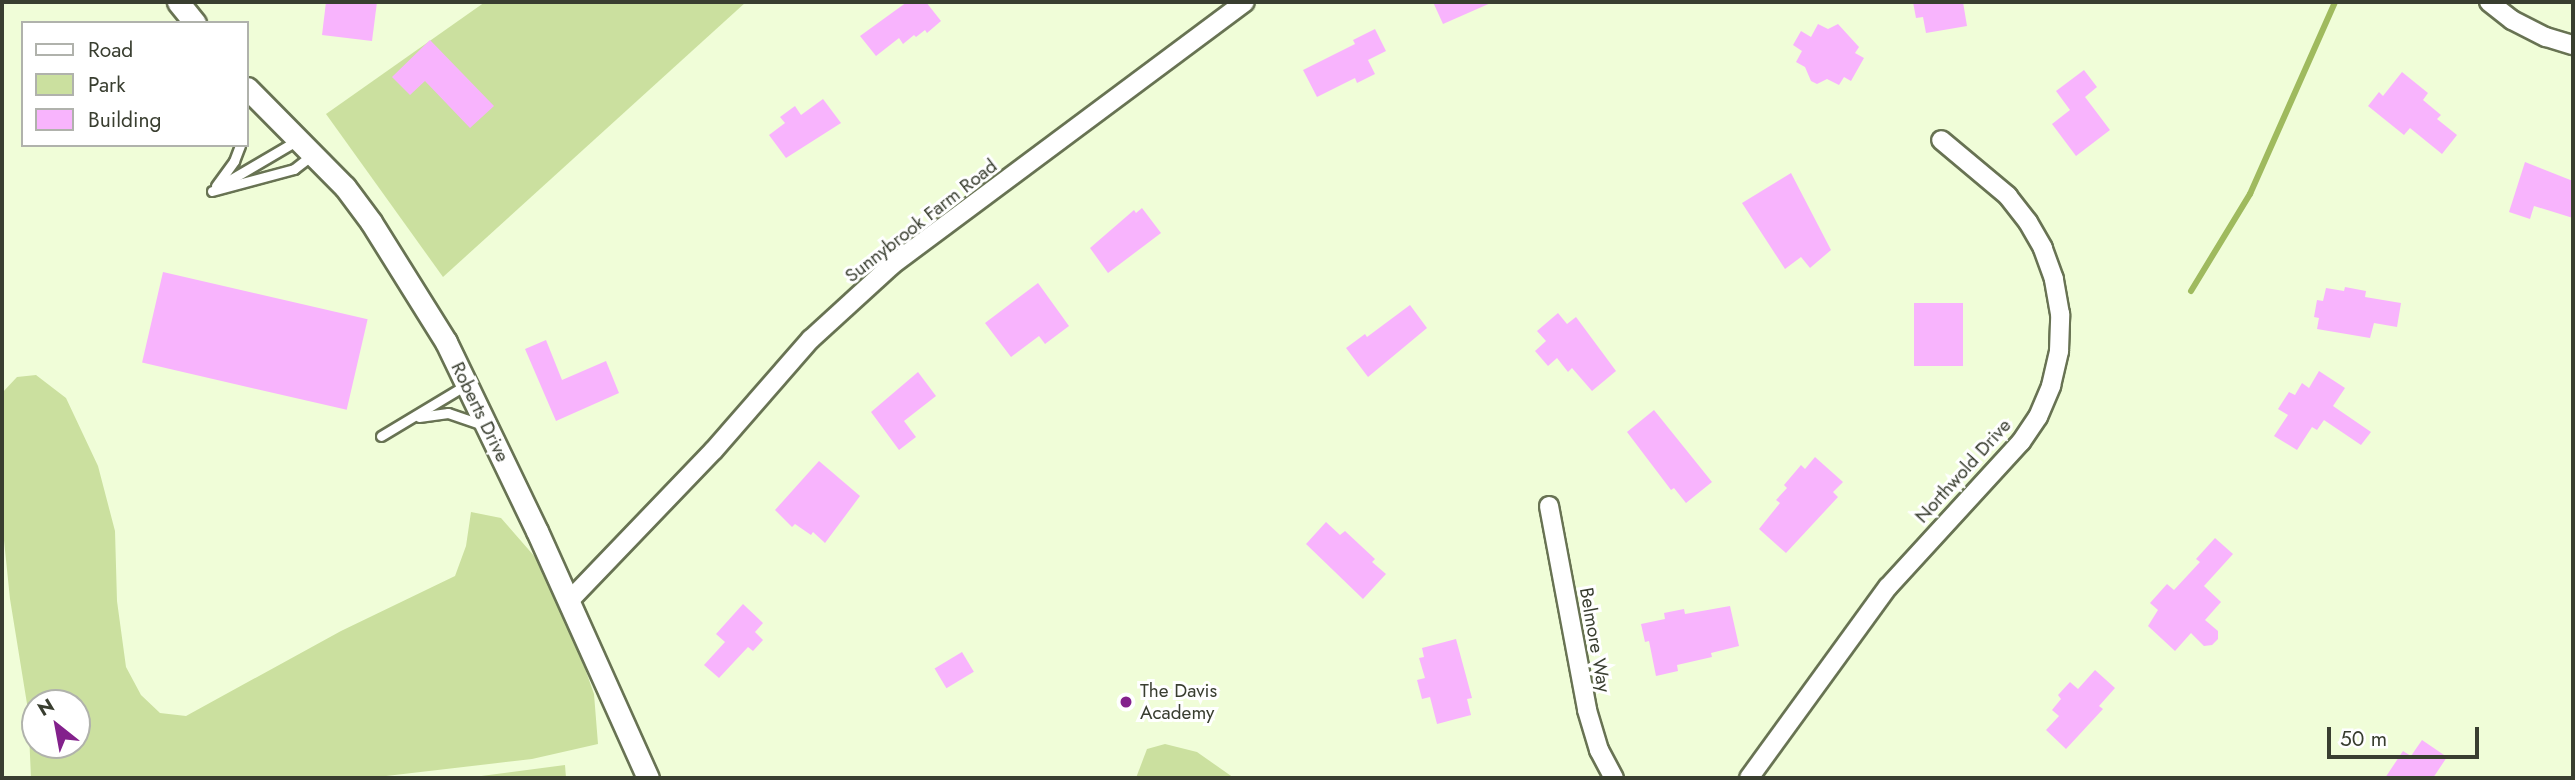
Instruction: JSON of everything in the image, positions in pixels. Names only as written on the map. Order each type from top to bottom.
[{"type":"street","points":[[178,2],[193,21]]},
{"type":"street","name":"Sunnybrook Farm Road","points":[[569,601],[714,450],[811,339],[892,265],[1245,2]]},
{"type":"street","points":[[2488,2],[2512,20],[2546,37],[2573,45]]},
{"type":"street","name":"Roberts Drive","points":[[248,89],[345,187],[371,222],[446,342],[569,601],[649,778]]},
{"type":"street","name":"Northwold Drive","points":[[1749,778],[1888,587],[2021,442],[2038,417],[2051,386],[2059,351],[2060,314],[2054,279],[2043,248],[2008,196],[1941,140]]},
{"type":"street","name":"Belmore Way","points":[[1549,506],[1587,710],[1599,750],[1614,778]]},
{"type":"lane","points":[[212,191],[234,161],[239,147]]},
{"type":"lane","points":[[212,191],[294,169],[306,147]]},
{"type":"lane","points":[[212,191],[306,147]]},
{"type":"lane","points":[[381,436],[466,384]]},
{"type":"lane","points":[[405,422],[448,413],[470,418],[490,432]]},
{"type":"green space","points":[[485,2],[746,2],[443,277],[326,114]]},
{"type":"green space","points":[[36,375],[66,398],[98,466],[115,531],[117,601],[126,667],[141,695],[160,713],[186,716],[341,631],[455,576],[466,546],[471,512],[501,518],[535,557],[570,626],[594,694],[598,744],[532,759],[369,778],[31,778],[30,759],[91,759],[91,689],[25,689],[10,599],[2,521],[2,393],[17,377]]},
{"type":"green space","points":[[1165,744],[1197,752],[1234,778],[1136,778],[1147,749]]},
{"type":"green space","points":[[565,765],[566,778],[466,778]]},
{"type":"building","points":[[326,2],[377,2],[372,41],[322,35]]},
{"type":"building","points":[[907,2],[926,2],[941,21],[927,33],[925,30],[916,37],[914,35],[903,44],[899,38],[876,56],[860,36]]},
{"type":"building","points":[[1433,2],[1493,2],[1443,24]]},
{"type":"building","points":[[1913,2],[1963,2],[1967,26],[1926,33],[1923,17],[1916,18]]},
{"type":"building","points":[[1818,24],[1828,29],[1838,24],[1859,47],[1855,53],[1864,58],[1851,81],[1844,77],[1839,85],[1827,79],[1817,84],[1811,81],[1805,67],[1796,62],[1802,51],[1793,45],[1801,31],[1811,37]]},
{"type":"building","points":[[1375,29],[1386,51],[1368,60],[1375,74],[1357,83],[1355,78],[1317,97],[1303,70],[1355,44],[1353,40]]},
{"type":"building","points":[[430,40],[494,106],[470,128],[425,81],[410,95],[392,77]]},
{"type":"building","points":[[2084,70],[2097,87],[2085,97],[2110,130],[2076,156],[2052,124],[2070,110],[2056,91]]},
{"type":"building","points":[[2402,72],[2428,93],[2423,100],[2441,115],[2437,119],[2457,135],[2442,154],[2410,128],[2404,135],[2368,106],[2379,92],[2383,96]]},
{"type":"building","points":[[823,99],[841,123],[786,158],[769,135],[785,123],[780,117],[795,106],[801,115]]},
{"type":"building","points":[[2525,162],[2573,181],[2573,218],[2534,206],[2530,219],[2509,212]]},
{"type":"building","points":[[1791,173],[1831,250],[1810,268],[1801,257],[1785,269],[1742,203]]},
{"type":"building","points":[[1142,208],[1161,233],[1108,273],[1090,248],[1134,210],[1136,213]]},
{"type":"building","points":[[163,272],[368,319],[347,410],[142,363]]},
{"type":"building","points":[[1038,283],[1069,326],[1045,344],[1039,336],[1011,357],[985,323]]},
{"type":"building","points":[[2345,287],[2366,291],[2365,297],[2401,303],[2397,327],[2374,323],[2370,338],[2317,329],[2319,318],[2314,317],[2317,300],[2323,301],[2326,288],[2344,291]]},
{"type":"building","points":[[1914,303],[1963,303],[1963,366],[1914,366]]},
{"type":"building","points":[[1410,305],[1427,328],[1368,377],[1346,348],[1365,334],[1367,337]]},
{"type":"building","points":[[1558,313],[1567,324],[1576,317],[1616,371],[1592,391],[1572,368],[1568,372],[1557,358],[1548,366],[1535,351],[1546,341],[1537,331]]},
{"type":"building","points":[[546,340],[562,380],[606,361],[619,393],[556,421],[525,349]]},
{"type":"building","points":[[2319,371],[2345,388],[2333,406],[2371,432],[2361,445],[2324,420],[2317,430],[2312,427],[2297,450],[2274,436],[2288,415],[2278,409],[2289,392],[2295,395],[2302,383],[2309,388]]},
{"type":"building","points":[[918,372],[936,396],[904,421],[916,437],[899,450],[871,412]]},
{"type":"building","points":[[1654,410],[1712,482],[1686,503],[1674,488],[1671,490],[1627,432]]},
{"type":"building","points":[[1815,457],[1843,482],[1833,492],[1838,497],[1786,553],[1759,529],[1780,503],[1776,500],[1787,488],[1784,485],[1801,465],[1805,469]]},
{"type":"building","points":[[819,461],[860,496],[825,543],[813,532],[811,535],[795,524],[792,527],[775,510]]},
{"type":"building","points":[[1326,522],[1340,535],[1345,531],[1375,559],[1372,562],[1386,574],[1363,599],[1306,544]]},
{"type":"building","points":[[2215,538],[2233,554],[2204,586],[2221,602],[2205,620],[2218,631],[2218,639],[2212,645],[2204,646],[2191,633],[2175,651],[2148,626],[2158,610],[2150,603],[2167,584],[2174,590],[2200,562],[2196,559]]},
{"type":"building","points":[[743,604],[763,623],[755,632],[763,640],[753,651],[748,647],[719,678],[704,665],[725,642],[716,634]]},
{"type":"building","points":[[1730,606],[1739,646],[1711,653],[1712,657],[1677,665],[1678,671],[1656,676],[1649,641],[1645,642],[1641,624],[1665,619],[1664,613],[1684,609],[1685,614]]},
{"type":"building","points":[[1456,639],[1472,698],[1467,699],[1471,715],[1437,724],[1430,697],[1422,699],[1417,680],[1425,678],[1419,658],[1424,657],[1422,648]]},
{"type":"building","points":[[962,652],[974,672],[946,688],[935,668]]},
{"type":"building","points":[[2095,670],[2115,688],[2099,706],[2103,709],[2066,749],[2046,730],[2059,716],[2052,710],[2061,699],[2058,695],[2070,682],[2078,689]]},
{"type":"building","points":[[2422,740],[2447,757],[2433,778],[2385,778],[2403,751],[2411,756]]},
{"type":"waterway","points":[[2191,291],[2250,194],[2335,2]]},
{"type":"place","name":"The Davis Academy","points":[[1126,702]]}]
